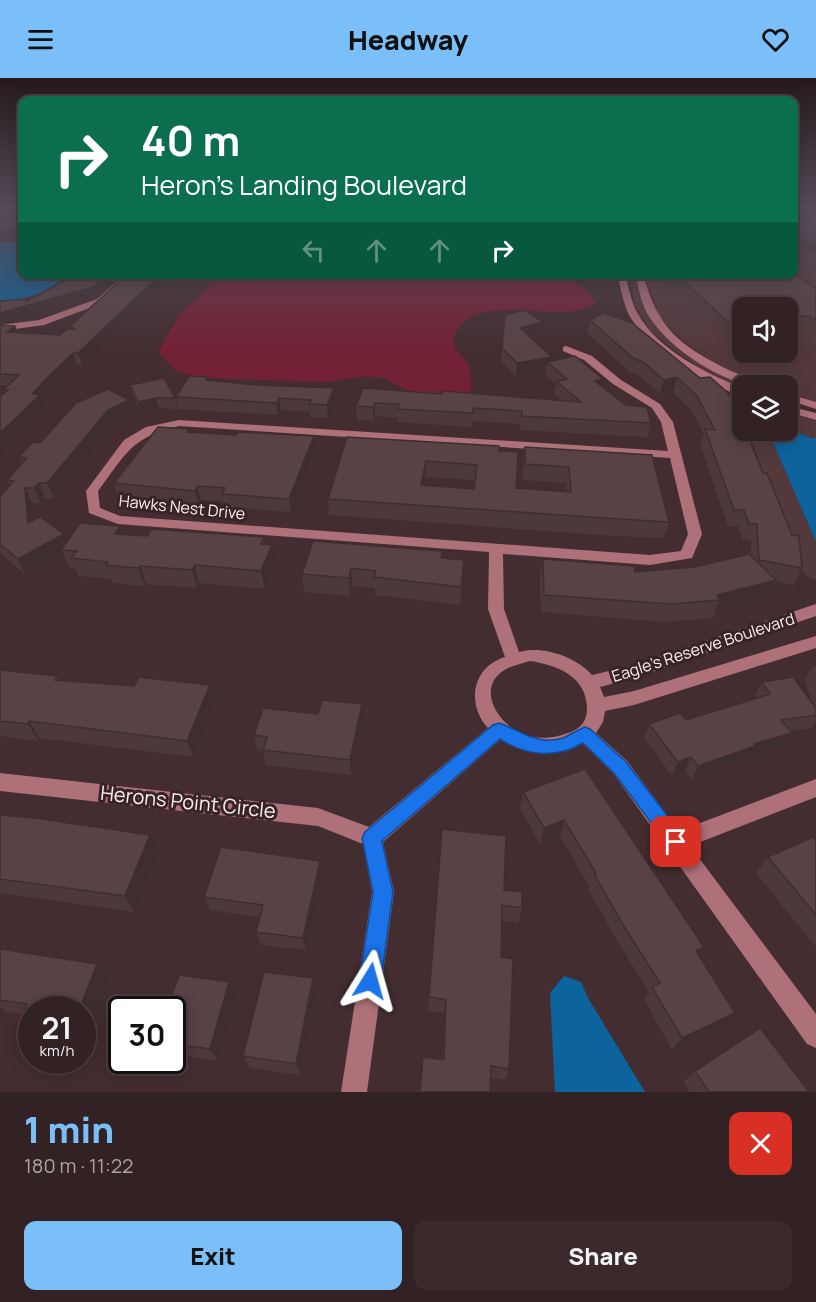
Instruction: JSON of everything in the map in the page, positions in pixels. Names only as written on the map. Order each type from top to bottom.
[{"type":"street","points":[[0,328],[40,322],[100,301],[125,279]]},
{"type":"street","points":[[622,279],[629,304],[645,330],[667,350],[692,367],[732,387]]},
{"type":"street","points":[[640,279],[648,305],[664,329],[709,363],[734,375]]},
{"type":"street","points":[[40,322],[55,333]]},
{"type":"street","points":[[566,349],[588,358],[617,382],[656,406],[667,422],[675,455]]},
{"type":"street","points":[[798,400],[816,406]]},
{"type":"street","points":[[798,412],[816,417]]},
{"type":"street","name":"Hawks Nest Drive","points":[[179,423],[675,455],[695,534],[687,555],[650,560],[118,520],[94,510],[92,491],[128,443],[150,429],[179,423]]},
{"type":"street","points":[[496,549],[496,609],[513,657]]},
{"type":"street","name":"Eagle's Reserve Boulevard","points":[[589,683],[631,672],[816,610]]},
{"type":"street","name":"Eagle's Reserve Boulevard","points":[[597,705],[633,698],[816,642]]},
{"type":"street","points":[[530,655],[555,659],[578,671],[589,683],[597,705],[592,725],[585,734],[567,744],[543,747],[519,742],[499,730],[485,714],[481,696],[485,679],[496,666],[513,657],[530,655]]},
{"type":"street","points":[[354,1092],[383,892],[372,838],[499,730]]},
{"type":"street","points":[[585,734],[620,767],[816,1035]]},
{"type":"street","name":"Herons Point Circle","points":[[0,782],[318,816],[372,838]]},
{"type":"street","points":[[676,842],[816,788]]},
{"type":"shaded area","points":[[798,255],[816,255],[816,403],[798,397],[798,375],[739,375],[686,344],[660,318],[645,279],[798,279]]},
{"type":"shaded area","points":[[213,279],[569,279],[586,290],[596,304],[569,312],[501,310],[470,317],[460,326],[454,344],[468,366],[471,390],[456,398],[412,393],[385,379],[367,376],[327,382],[204,378],[177,372],[158,352],[179,315],[208,287]]},
{"type":"shaded area","points":[[630,279],[635,279],[643,305],[659,329],[676,345],[732,376],[732,384],[697,366],[650,330],[635,305]]},
{"type":"shaded area","points":[[798,415],[816,421],[816,437],[813,439],[798,432]]},
{"type":"shaded area","points":[[751,441],[772,441],[816,542],[816,581],[804,574]]},
{"type":"water","points":[[0,255],[18,255],[18,279],[62,279],[37,294],[0,302]]},
{"type":"water","points":[[798,432],[813,439],[816,437],[816,542],[772,441],[798,441]]},
{"type":"water","points":[[564,976],[581,982],[588,998],[645,1092],[555,1092],[550,993]]},
{"type":"building","points":[[798,277],[816,289],[816,320],[810,316],[798,317],[798,297],[732,297],[732,321],[727,321],[681,279],[798,279]]},
{"type":"building","points":[[67,279],[102,279],[93,287],[0,313],[0,301],[25,299],[26,302]]},
{"type":"building","points":[[122,279],[156,279],[78,353],[73,353],[50,375],[32,394],[41,394],[0,433],[0,397],[8,390],[4,389],[19,375],[0,374],[0,325],[15,326],[7,332],[60,335],[67,329],[75,329],[70,326]]},
{"type":"building","points":[[524,310],[543,322],[520,328],[552,357],[517,363],[502,348],[505,315]]},
{"type":"building","points":[[604,313],[632,323],[700,378],[710,377],[728,393],[732,399],[732,441],[750,441],[763,473],[767,473],[792,535],[799,536],[802,568],[759,560],[757,524],[749,524],[744,510],[734,510],[705,429],[715,430],[697,396],[677,377],[664,380],[643,362],[633,358],[590,320]]},
{"type":"building","points":[[575,356],[603,379],[595,381],[626,405],[647,407],[651,423],[522,416],[522,411],[473,408],[473,413],[398,409],[399,404],[375,403],[373,407],[356,406],[363,388],[442,394],[443,391],[581,402],[556,381],[567,379],[547,362]]},
{"type":"building","points":[[189,376],[256,385],[334,388],[327,405],[309,404],[311,400],[279,398],[277,403],[176,397]]},
{"type":"building","points":[[164,378],[175,398],[156,398],[138,402],[130,385]]},
{"type":"building","points":[[108,389],[129,400],[108,410],[47,483],[39,483],[34,488],[25,488],[28,523],[40,517],[64,534],[18,559],[0,544],[0,496],[14,481],[7,480],[27,458],[19,457],[33,442],[40,443],[76,403]]},
{"type":"building","points":[[158,427],[189,429],[187,432],[236,435],[238,432],[314,436],[289,499],[222,494],[225,488],[197,486],[195,491],[114,483]]},
{"type":"building","points":[[347,437],[499,446],[499,451],[518,452],[516,488],[571,492],[569,467],[525,464],[525,447],[652,455],[669,522],[619,519],[328,499]],"holes":[[[426,461],[477,465],[474,489],[421,485]]]},
{"type":"building","points":[[80,523],[120,526],[115,534],[147,536],[152,529],[264,537],[261,544],[272,545],[261,571],[195,565],[192,570],[106,565],[108,562],[71,558],[77,551],[61,550]]},
{"type":"building","points":[[313,541],[442,551],[441,558],[464,560],[461,587],[374,577],[376,571],[351,568],[349,578],[302,574]]},
{"type":"building","points":[[749,554],[776,580],[717,595],[720,600],[671,604],[544,595],[543,559],[634,566],[635,572],[695,567]]},
{"type":"building","points":[[0,670],[57,676],[55,680],[134,686],[139,677],[210,685],[187,741],[29,721],[28,724],[0,721]]},
{"type":"building","points":[[793,677],[816,708],[816,715],[781,720],[792,733],[754,744],[755,746],[698,766],[691,757],[678,762],[649,724],[680,713],[686,720],[770,694],[762,682]]},
{"type":"building","points":[[322,700],[362,704],[350,760],[263,750],[267,737],[254,735],[263,708],[318,714]]},
{"type":"building","points":[[585,769],[704,947],[696,951],[735,1013],[682,1038],[652,987],[660,983],[625,928],[564,820],[544,828],[523,792]]},
{"type":"building","points":[[0,815],[150,835],[125,896],[0,879]]},
{"type":"building","points":[[442,829],[506,836],[504,890],[522,892],[522,908],[502,905],[501,957],[513,959],[509,1069],[491,1066],[490,1092],[420,1092],[423,1057],[444,1060],[446,1000],[429,997]]},
{"type":"building","points":[[813,837],[816,841],[816,915],[768,857]]},
{"type":"building","points":[[221,847],[320,861],[303,938],[256,932],[263,905],[204,897]]},
{"type":"building","points":[[0,949],[97,964],[84,996],[18,996],[18,1003],[0,1000]]},
{"type":"building","points":[[264,972],[313,978],[296,1064],[243,1056]]},
{"type":"building","points":[[179,975],[229,982],[210,1049],[186,1046],[186,996],[172,996]]},
{"type":"building","points":[[760,1028],[809,1092],[709,1092],[695,1071]]},
{"type":"route","points":[[370,981],[383,892],[372,838],[499,730],[519,742],[543,747],[567,744],[585,734],[620,767],[676,842]]}]
